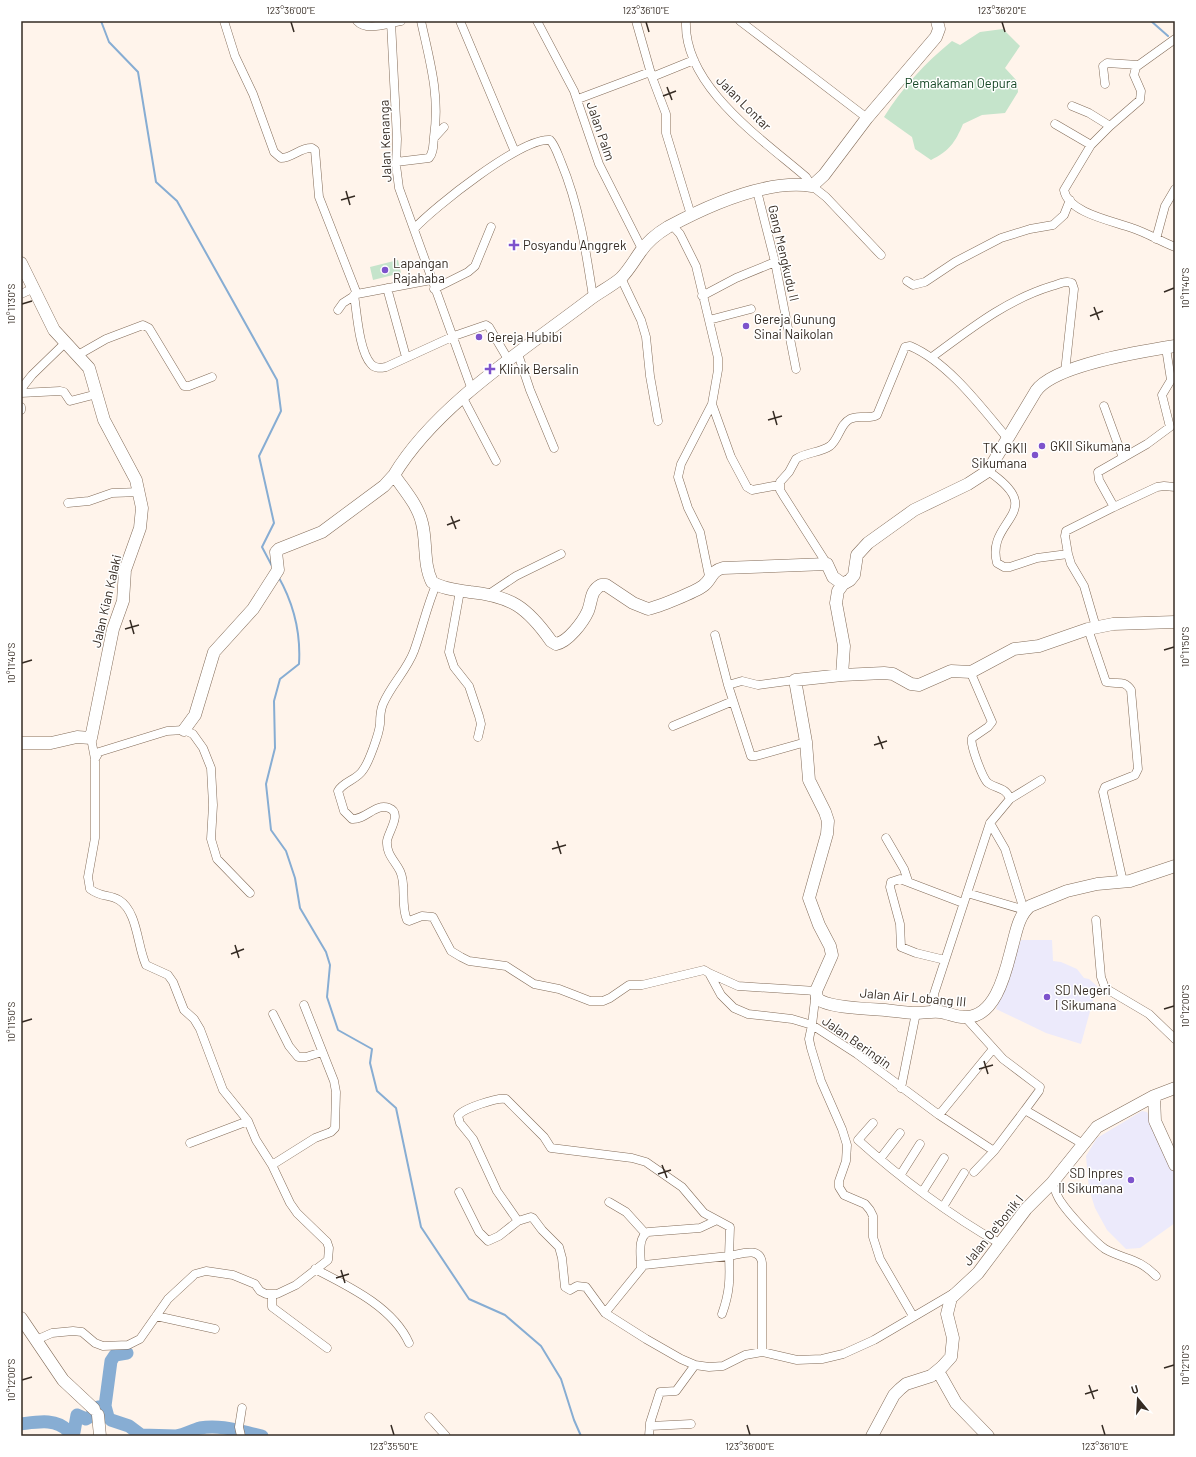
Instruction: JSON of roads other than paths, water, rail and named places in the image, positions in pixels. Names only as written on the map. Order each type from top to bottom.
[{"type":"street","points":[[224,21],[235,56],[253,94],[274,152],[281,158],[285,158],[306,149],[312,148],[315,150],[319,197],[355,295],[362,342],[366,355],[372,365],[380,368],[454,336],[486,325],[514,357],[530,390],[554,448]]},
{"type":"street","points":[[357,21],[363,25],[369,26],[401,21]]},
{"type":"street","points":[[396,162],[429,158],[433,153],[437,120],[434,76],[421,21]]},
{"type":"street","points":[[460,21],[515,152]]},
{"type":"street","name":"Jalan Palm","points":[[537,21],[578,99],[599,164],[642,249]]},
{"type":"street","points":[[636,21],[651,74],[666,114],[666,133],[691,215]]},
{"type":"street","name":"Jalan Lontar","points":[[686,21],[687,41],[694,60],[717,96],[746,125],[806,177],[812,186],[826,197],[881,254]]},
{"type":"street","points":[[740,21],[866,118]]},
{"type":"street","points":[[184,730],[195,715],[214,652],[262,597],[270,581],[278,570],[276,555],[279,549],[322,532],[384,486],[394,474],[406,455],[429,428],[514,357],[593,297],[621,278],[642,249],[660,232],[691,215],[744,194],[802,184],[812,186],[832,165],[866,118],[936,37],[939,29],[937,21]]},
{"type":"street","name":"Jalan Kenanga","points":[[391,22],[397,139],[396,162],[399,188],[434,289],[454,336],[468,394],[496,461]]},
{"type":"street","points":[[1175,39],[1138,65],[1134,75],[1141,91],[1141,97],[1137,104],[1110,126],[1091,145],[1065,186],[1065,193],[1077,207],[1089,213],[1133,228],[1175,247]]},
{"type":"street","points":[[578,99],[694,60]]},
{"type":"street","points":[[1105,84],[1103,66],[1107,63],[1138,65]]},
{"type":"street","points":[[1072,106],[1089,113],[1110,126]]},
{"type":"street","points":[[1055,124],[1091,145]]},
{"type":"street","points":[[434,138],[444,127]]},
{"type":"street","points":[[414,229],[426,215],[458,190],[515,152],[544,140],[550,140],[574,196],[593,297]]},
{"type":"street","points":[[1156,239],[1165,206],[1175,189]]},
{"type":"street","name":"Gang Mengkudu II","points":[[757,191],[775,262],[796,369]]},
{"type":"street","points":[[907,281],[913,284],[925,282],[955,262],[1001,238],[1030,228],[1053,225],[1064,215],[1070,200]]},
{"type":"street","points":[[672,225],[680,234],[696,266],[702,296],[716,347],[718,370],[712,404],[681,464],[678,477],[688,508],[700,532],[709,576]]},
{"type":"street","points":[[434,289],[468,272],[475,266],[492,227]]},
{"type":"street","points":[[702,296],[736,278],[775,262]]},
{"type":"street","name":"Jalan Kian Kalaki","points":[[21,263],[52,326],[65,343],[89,368],[104,420],[134,476],[140,492],[142,518],[125,570],[123,600],[113,629],[90,738]]},
{"type":"street","points":[[621,278],[638,314],[646,337],[650,376],[658,421]]},
{"type":"street","points":[[338,310],[343,303],[355,295],[431,280]]},
{"type":"street","points":[[932,357],[1000,308],[1038,290],[1070,282],[1074,289],[1065,372]]},
{"type":"street","points":[[21,294],[34,288]]},
{"type":"street","points":[[387,288],[406,358]]},
{"type":"street","points":[[709,320],[751,309]]},
{"type":"street","points":[[78,355],[106,339],[143,325],[149,328],[184,386],[189,386],[212,377]]},
{"type":"street","points":[[21,389],[32,375],[65,343]]},
{"type":"street","points":[[843,584],[833,577],[827,564],[783,494],[779,486],[780,482],[789,472],[796,459],[818,452],[831,445],[850,419],[859,416],[872,417],[877,414],[905,347],[910,346],[932,357],[975,400],[1008,439]]},
{"type":"street","points":[[842,675],[844,646],[836,603],[838,591],[843,584],[850,580],[854,575],[857,556],[868,543],[914,510],[968,484],[988,471],[1039,386],[1050,378],[1108,358],[1171,347],[1171,380],[1162,395],[1170,426],[1147,444],[1098,472],[1099,480],[1114,507]]},
{"type":"street","points":[[21,393],[60,391],[64,392],[70,401],[97,394]]},
{"type":"street","points":[[712,404],[731,457],[747,487],[752,490],[779,486]]},
{"type":"street","points":[[1104,406],[1123,458]]},
{"type":"street","points":[[988,471],[1007,486],[1014,500],[1014,511],[1011,520],[999,534],[997,540],[996,559],[1000,566],[1010,567],[1037,558],[1068,554]]},
{"type":"street","points":[[394,474],[419,514],[424,534],[428,573],[432,582],[436,585],[460,591],[489,594],[504,598],[519,606],[556,644],[563,641],[582,621],[590,605],[593,591],[600,584],[610,587],[633,603],[648,609],[704,586],[709,576],[718,569],[827,564]]},
{"type":"street","points":[[1123,882],[1103,792],[1105,787],[1135,775],[1138,769],[1131,690],[1122,682],[1106,682],[1092,628],[1084,586],[1071,564],[1065,536],[1066,530],[1157,487],[1175,487]]},
{"type":"street","points":[[70,502],[114,492],[140,492]]},
{"type":"street","points":[[489,594],[516,576],[561,554]]},
{"type":"street","points":[[436,585],[414,651],[405,669],[384,702],[380,712],[380,725],[364,770],[359,776],[341,786],[338,791],[344,811],[352,818],[360,818],[378,808],[387,807],[392,809],[395,813],[395,820],[390,831],[387,845],[390,857],[400,871],[402,877],[403,910],[406,920],[409,921],[427,915],[433,917],[451,952],[469,961],[506,966],[534,984],[559,989],[590,1001],[603,1001],[628,986],[642,985],[702,970],[738,986],[816,991]]},
{"type":"street","points":[[460,591],[449,652],[454,667],[469,686],[481,724],[478,737]]},
{"type":"street","points":[[728,685],[742,681],[758,685],[842,675],[893,674],[912,684],[919,685],[951,671],[970,671],[1014,649],[1039,646],[1092,628],[1113,624],[1175,622]]},
{"type":"street","points":[[715,635],[728,685],[752,756],[806,742]]},
{"type":"street","points":[[970,671],[992,722],[988,727],[972,738],[971,745],[985,779],[989,784],[1003,790],[1010,799]]},
{"type":"street","points":[[795,680],[806,742],[809,780],[828,821],[827,834],[809,898],[819,925],[830,946],[832,955],[816,991],[809,1039],[821,1081],[842,1129],[847,1145],[846,1161],[839,1181],[839,1187],[844,1195],[865,1204],[870,1210],[873,1216],[873,1237],[880,1259],[913,1316]]},
{"type":"street","points":[[674,726],[733,701]]},
{"type":"street","points":[[95,759],[99,752],[167,731],[184,730],[192,734],[199,741],[211,768],[214,805],[211,839],[218,859],[250,893]]},
{"type":"street","points":[[21,743],[51,743],[77,737],[90,738],[95,759],[94,838],[88,877],[90,889],[99,895],[113,897],[124,904],[135,925],[146,966],[168,975],[184,1010],[194,1019],[200,1029],[223,1090],[248,1121],[272,1165],[290,1203],[297,1213],[327,1242],[329,1248],[328,1260],[296,1284],[272,1295],[260,1291],[255,1284],[244,1278],[206,1271],[195,1274],[168,1299],[140,1339],[128,1345],[103,1346],[95,1343],[82,1332],[72,1331],[52,1333],[36,1340]]},
{"type":"street","points":[[939,1012],[934,1004],[934,994],[990,823],[1010,799],[1041,780]]},
{"type":"street","points":[[990,823],[1005,849],[1025,910]]},
{"type":"street","points":[[886,838],[904,869],[908,881]]},
{"type":"street","points":[[1025,910],[1035,903],[1067,891],[1097,884],[1123,882],[1175,866]]},
{"type":"street","points":[[945,960],[904,948],[900,945],[900,924],[890,887],[891,882],[895,879],[908,881],[963,903]]},
{"type":"street","points":[[967,893],[1025,910]]},
{"type":"street","name":"Jalan Air Lobang III","points":[[816,991],[817,998],[825,1003],[916,1013],[939,1012],[965,1017],[982,1012],[989,1007],[996,997],[1008,964],[1018,925],[1025,910]]},
{"type":"street","points":[[1096,920],[1102,977],[1105,988],[1149,1014],[1175,1039]]},
{"type":"street","name":"Jalan Beringin","points":[[709,973],[721,996],[740,1012],[792,1019],[812,1026],[857,1054],[901,1088],[994,1152]]},
{"type":"street","points":[[272,1165],[315,1138],[331,1132],[334,1128],[336,1092],[334,1081],[304,1005]]},
{"type":"street","points":[[901,1088],[916,1013]]},
{"type":"street","points":[[273,1014],[289,1046],[298,1056],[306,1057],[322,1052]]},
{"type":"street","points":[[965,1017],[993,1049],[1040,1087],[1039,1091],[994,1152],[974,1172]]},
{"type":"street","points":[[939,1115],[993,1049]]},
{"type":"street","name":"Jalan Oe'bonik I","points":[[872,1436],[894,1395],[900,1389],[906,1384],[931,1376],[951,1357],[952,1338],[947,1314],[950,1298],[978,1273],[1026,1209],[1052,1183],[1083,1144],[1103,1122],[1154,1096],[1175,1088]]},
{"type":"street","points":[[1154,1096],[1155,1121],[1175,1165]]},
{"type":"street","points":[[518,1221],[497,1191],[473,1139],[458,1120],[458,1116],[462,1111],[498,1098],[506,1099],[519,1110],[544,1137],[551,1148],[632,1158],[646,1162],[682,1188],[704,1213],[715,1221],[727,1224],[730,1227],[730,1286],[722,1314]]},
{"type":"street","points":[[1025,1110],[1083,1144]]},
{"type":"street","points":[[190,1143],[248,1121]]},
{"type":"street","points":[[873,1123],[858,1140],[880,1159],[971,1227],[999,1243]]},
{"type":"street","points":[[880,1159],[900,1133]]},
{"type":"street","points":[[901,1174],[920,1144]]},
{"type":"street","points":[[923,1191],[944,1158]]},
{"type":"street","points":[[943,1206],[964,1173]]},
{"type":"street","points":[[1052,1183],[1061,1202],[1088,1234],[1104,1248],[1147,1266],[1156,1276]]},
{"type":"street","points":[[459,1192],[479,1232],[488,1241],[499,1236],[518,1221],[531,1217],[533,1218],[559,1247],[562,1253],[565,1287],[570,1290],[577,1286],[586,1287],[605,1313],[646,1339],[695,1365],[716,1367],[745,1355],[762,1352],[797,1360],[829,1358],[843,1354],[874,1340],[958,1291]]},
{"type":"street","points":[[609,1202],[626,1212],[645,1233]]},
{"type":"street","points":[[645,1233],[700,1228],[715,1221]]},
{"type":"street","points":[[641,1267],[642,1239],[645,1233]]},
{"type":"street","points":[[605,1313],[641,1267],[653,1263],[729,1256],[754,1252],[761,1257],[762,1352]]},
{"type":"street","points":[[315,1269],[345,1285],[382,1311],[401,1329],[409,1343]]},
{"type":"street","points":[[272,1295],[272,1307],[327,1348]]},
{"type":"street","points":[[156,1316],[215,1329]]},
{"type":"street","points":[[21,1318],[63,1380],[85,1398],[96,1412],[100,1436]]},
{"type":"street","points":[[649,1436],[650,1426],[660,1392],[676,1391],[695,1365]]},
{"type":"street","points":[[938,1371],[956,1403],[988,1436]]},
{"type":"street","points":[[241,1436],[239,1426],[242,1408]]},
{"type":"street","points":[[429,1417],[446,1436]]},
{"type":"street","points":[[650,1426],[691,1424]]},
{"type":"waterway","points":[[101,21],[109,42],[138,72],[156,182],[177,201],[277,380],[281,411],[259,456],[274,523],[262,547],[272,566]]},
{"type":"waterway","points":[[1151,21],[1168,36]]},
{"type":"waterway","points":[[278,576],[284,587],[295,618],[299,641],[299,664],[280,679],[274,701],[275,748],[266,784],[271,830],[286,851],[295,878],[300,908],[326,952],[330,965],[327,997],[338,1030],[372,1049],[370,1063],[377,1091],[396,1108],[421,1227],[469,1299],[505,1315],[541,1346],[561,1379],[574,1420],[581,1436]]},
{"type":"waterway","points":[[105,1406],[111,1361],[115,1355],[127,1353]]},
{"type":"waterway","points":[[21,1424],[46,1422],[58,1424],[68,1431],[74,1432],[77,1415],[86,1419],[98,1412],[99,1407],[105,1406],[108,1417],[111,1420],[129,1426],[141,1435],[176,1436]]},
{"type":"waterway","points":[[176,1436],[200,1428],[208,1427],[231,1429],[262,1436]]},
{"type":"place","name":"Posyandu Anggrek","points":[[514,245]]},
{"type":"place","name":"Lapangan Rajahaba","points":[[385,270]]},
{"type":"place","name":"Gereja Gunung Sinai Naikolan","points":[[746,326]]},
{"type":"place","name":"Gereja Hubibi","points":[[479,337]]},
{"type":"place","name":"Klinik Bersalin","points":[[490,369]]},
{"type":"place","name":"GKII Sikumana","points":[[1042,446]]},
{"type":"place","name":"TK. GKII Sikumana","points":[[1035,455]]},
{"type":"place","name":"SD Negeri I Sikumana","points":[[1047,997]]},
{"type":"place","name":"SD Inpres II Sikumana","points":[[1131,1180]]},
{"type":"park label","name":"Pemakaman Oepura","points":[[961,83]]}]
